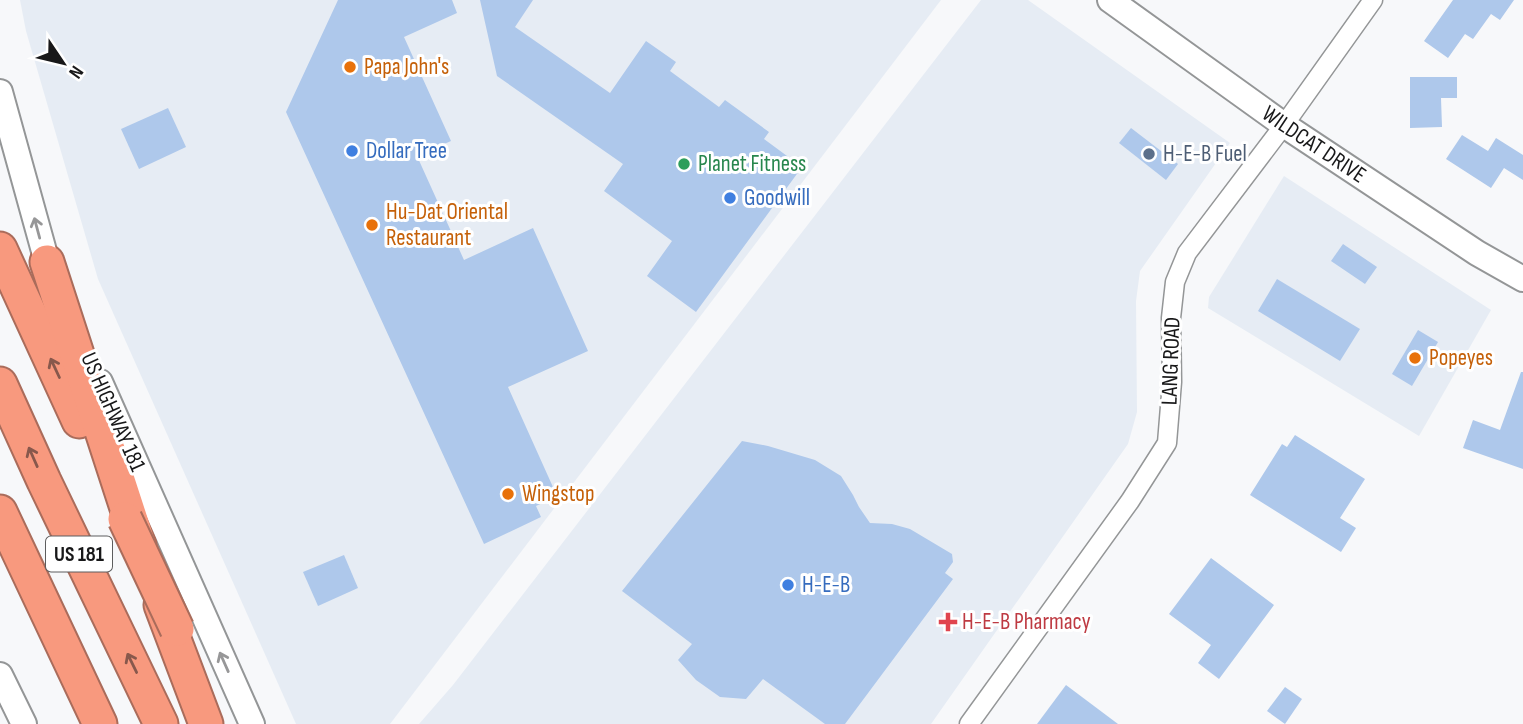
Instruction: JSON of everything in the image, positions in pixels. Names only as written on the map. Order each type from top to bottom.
[{"type":"highway","points":[[0,250],[222,724]]},
{"type":"highway","points":[[47,262],[136,536],[206,724]]},
{"type":"highway","name":"US 181","points":[[0,384],[161,724]]},
{"type":"highway","points":[[7,526],[75,724]]},
{"type":"highway","name":"US 181","points":[[7,526],[100,724]]},
{"type":"main road","name":"WILDCAT DRIVE","points":[[1110,0],[1284,125],[1477,253],[1523,279]]},
{"type":"main road","name":"US HIGHWAY 181","points":[[0,92],[47,262],[252,724]]},
{"type":"main road","points":[[0,675],[24,724]]},
{"type":"street","name":"LANG ROAD","points":[[969,724],[1130,501],[1167,443],[1172,382],[1171,318],[1175,282],[1187,253],[1284,125],[1373,0]]},
{"type":"shaded area","points":[[20,0],[941,0],[390,724],[296,724],[98,279],[26,31]]},
{"type":"shaded area","points":[[981,0],[1028,0],[1230,143],[1140,271],[1136,301],[1137,412],[1128,444],[931,724],[419,724],[453,685]]},
{"type":"shaded area","points":[[1284,176],[1491,310],[1419,436],[1208,308],[1209,297]]},
{"type":"building","points":[[338,0],[452,0],[457,13],[404,37],[451,141],[417,156],[464,260],[533,228],[588,351],[508,387],[557,496],[536,506],[541,517],[484,544],[286,112]]},
{"type":"building","points":[[480,0],[533,0],[515,27],[610,93],[646,41],[676,62],[670,71],[719,107],[725,100],[769,132],[764,139],[802,167],[696,312],[647,276],[672,241],[604,191],[623,164],[497,76]]},
{"type":"building","points":[[1453,0],[1514,0],[1500,20],[1491,14],[1473,39],[1465,34],[1448,58],[1424,41]]},
{"type":"building","points":[[1410,77],[1457,77],[1457,98],[1441,98],[1442,127],[1410,128]]},
{"type":"building","points":[[168,108],[186,147],[139,169],[121,129]]},
{"type":"building","name":"H-E-B Fuel","points":[[1131,128],[1178,164],[1166,180],[1119,143]]},
{"type":"building","points":[[1462,135],[1488,151],[1496,138],[1523,155],[1523,180],[1504,168],[1491,188],[1446,159]]},
{"type":"building","points":[[1343,244],[1377,267],[1365,284],[1331,261]]},
{"type":"building","points":[[1277,279],[1360,329],[1340,361],[1258,311]]},
{"type":"building","name":"Popeyes","points":[[1418,330],[1438,342],[1412,386],[1392,374]]},
{"type":"building","points":[[1521,372],[1523,469],[1463,448],[1473,420],[1500,430]]},
{"type":"building","points":[[1295,435],[1365,479],[1340,518],[1356,528],[1341,552],[1250,495],[1282,444],[1287,447]]},
{"type":"building","name":"H-E-B","points":[[742,441],[815,460],[841,476],[870,523],[892,524],[910,529],[952,554],[953,562],[945,573],[953,579],[845,724],[825,724],[763,679],[746,699],[720,697],[696,680],[678,660],[692,644],[622,591]]},
{"type":"building","points":[[344,555],[358,588],[318,606],[303,572]]},
{"type":"building","points":[[1211,558],[1274,605],[1219,679],[1198,663],[1211,645],[1169,614]]},
{"type":"building","points":[[1066,685],[1118,724],[1037,724]]},
{"type":"building","points":[[1285,687],[1302,699],[1285,724],[1267,711]]},
{"type":"place","name":"Papa John's","points":[[350,67]]},
{"type":"place","name":"Dollar Tree","points":[[352,151]]},
{"type":"place","name":"H-E-B Fuel","points":[[1149,154]]},
{"type":"place","name":"Planet Fitness","points":[[684,164]]},
{"type":"place","name":"Goodwill","points":[[730,198]]},
{"type":"place","name":"Hu-Dat Oriental Restaurant","points":[[372,225]]},
{"type":"place","name":"Popeyes","points":[[1415,358]]},
{"type":"place","name":"Wingstop","points":[[508,494]]},
{"type":"place","name":"H-E-B","points":[[788,585]]},
{"type":"place","name":"H-E-B Pharmacy","points":[[948,622]]}]
